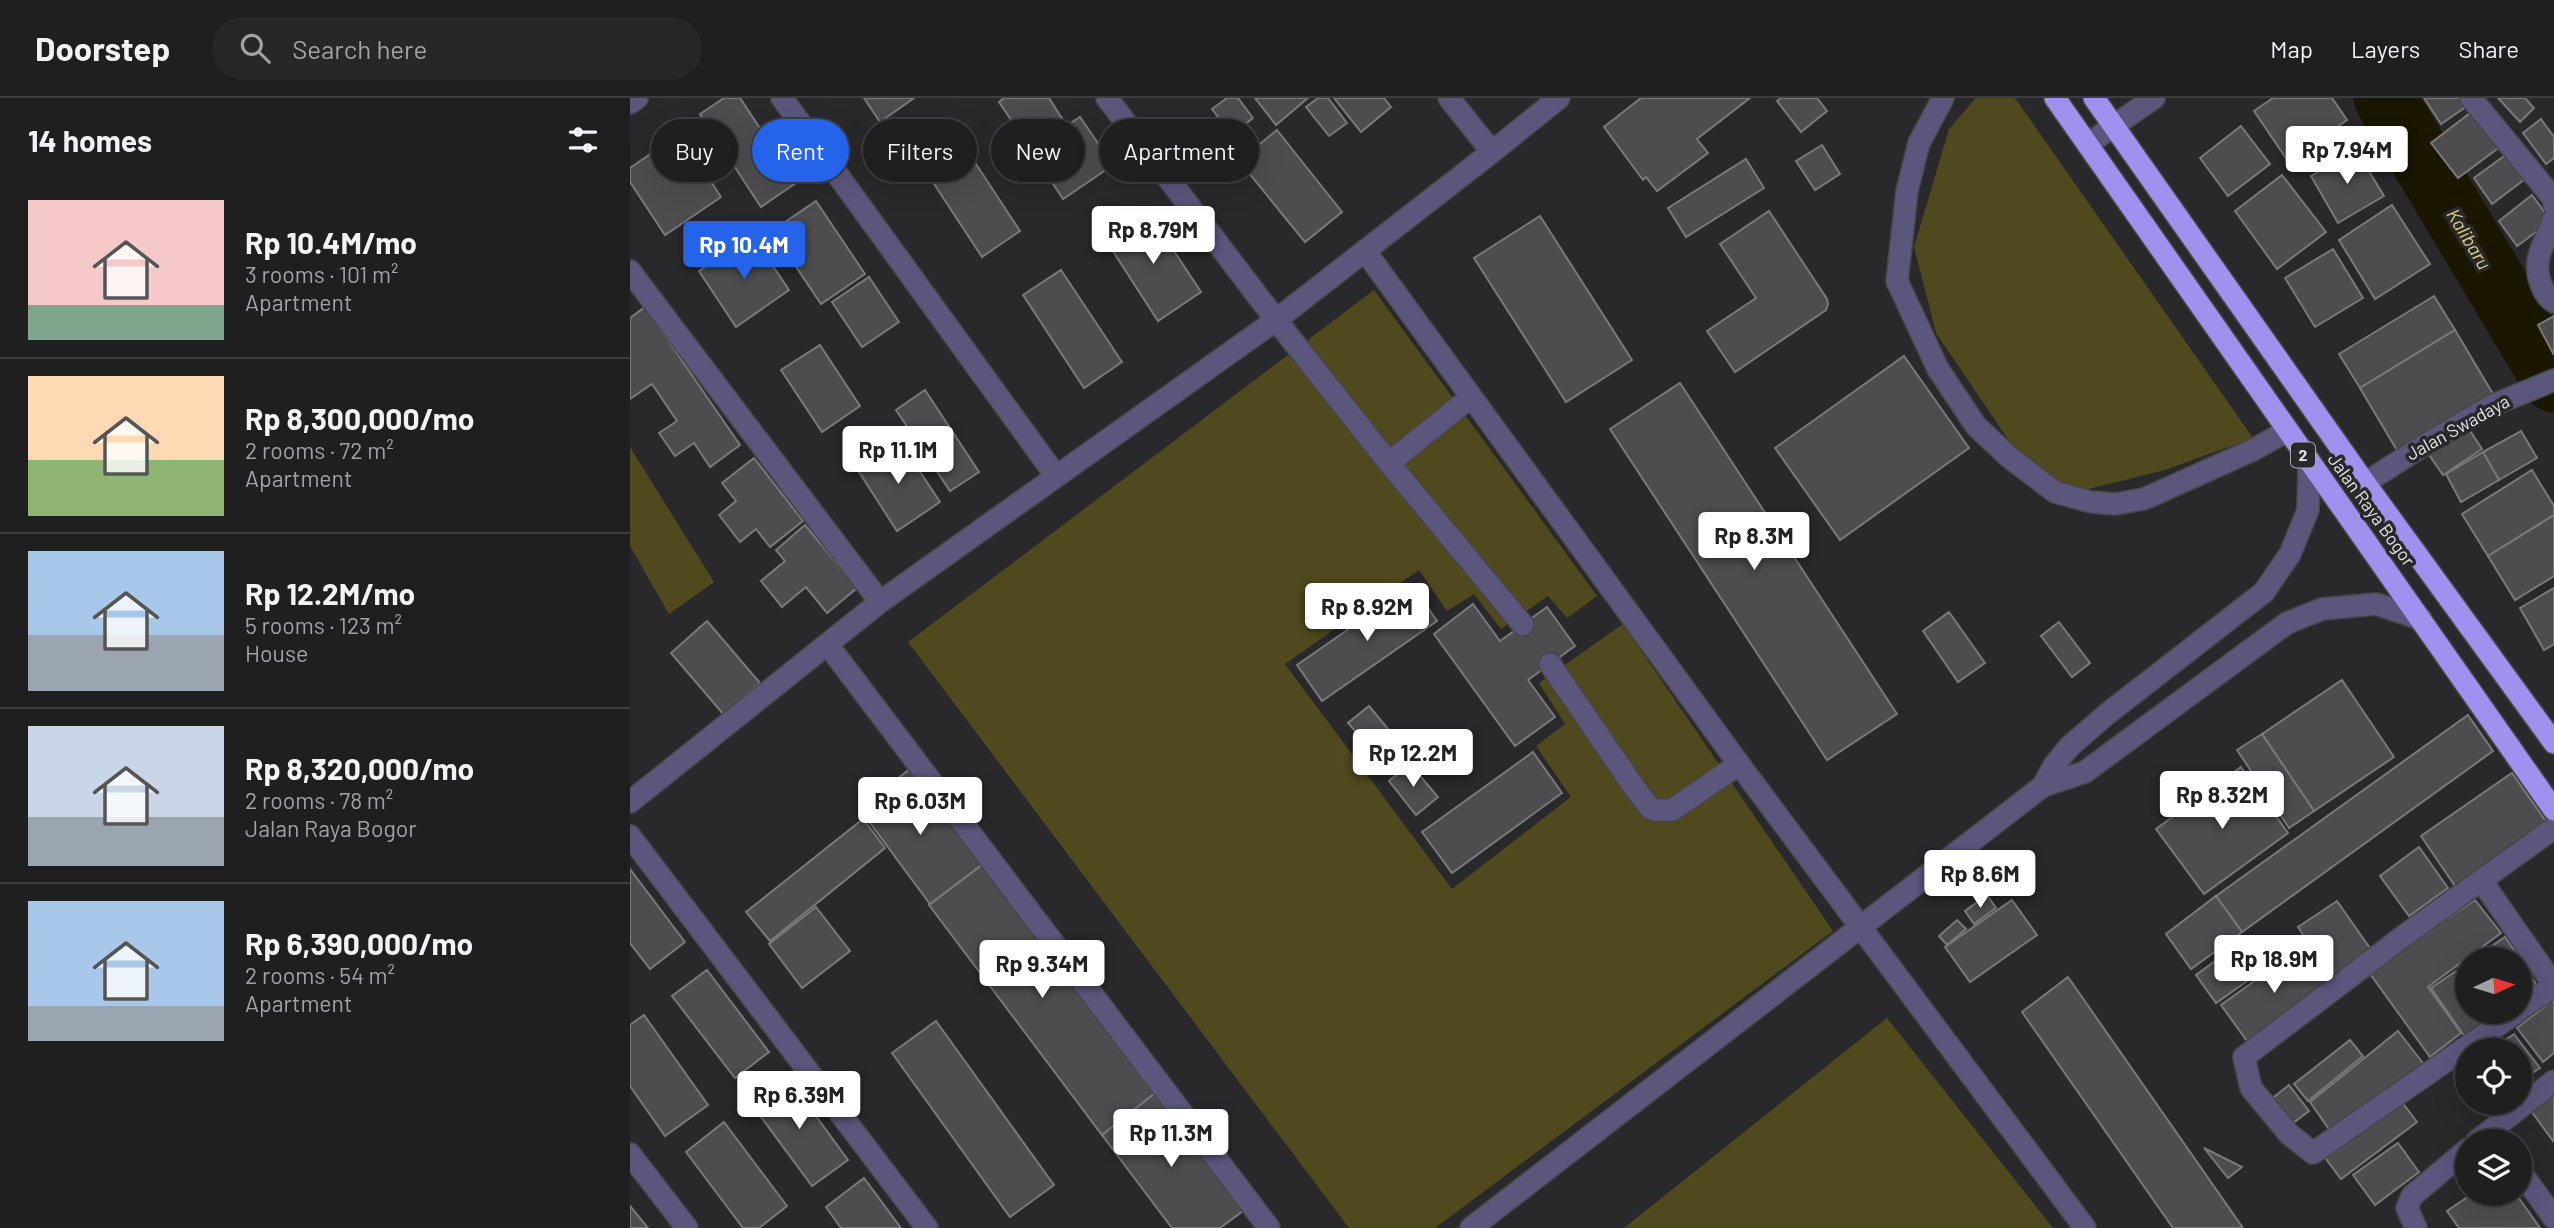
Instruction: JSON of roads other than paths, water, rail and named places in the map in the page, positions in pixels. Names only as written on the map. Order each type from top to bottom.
[{"type":"highway","name":"Jalan Raya Bogor","points":[[2055,98],[2554,810]]},
{"type":"highway","name":"Jalan Raya Bogor","points":[[2094,98],[2365,483],[2554,743]]},
{"type":"highway","points":[[2287,431],[2315,412]]},
{"type":"highway","points":[[2421,619],[2448,598]]},
{"type":"street","points":[[630,103],[637,98]]},
{"type":"street","points":[[782,98],[1056,476]]},
{"type":"street","points":[[1108,98],[1276,320],[1522,625]]},
{"type":"street","points":[[1449,98],[1492,152]]},
{"type":"street","points":[[630,803],[880,602],[1276,320],[1559,98]]},
{"type":"street","points":[[1943,98],[1919,143],[1907,191],[1896,282],[1938,369],[1976,426],[2009,457],[2054,492],[2091,502],[2115,504],[2144,499],[2253,450],[2287,431]]},
{"type":"street","points":[[2088,145],[2154,98]]},
{"type":"street","points":[[2471,98],[2553,198],[2554,204]]},
{"type":"street","points":[[2554,218],[2538,256],[2538,272],[2547,297],[2554,302]]},
{"type":"street","points":[[1365,251],[1739,764],[2085,1228]]},
{"type":"street","points":[[630,271],[880,602]]},
{"type":"street","name":"Jalan Swadaya","points":[[2365,483],[2491,406],[2554,380]]},
{"type":"street","points":[[1389,463],[1471,397]]},
{"type":"street","points":[[2043,786],[2053,767],[2069,747],[2097,722],[2264,592],[2290,554],[2308,510],[2309,463]]},
{"type":"street","points":[[2264,592],[2287,623]]},
{"type":"street","points":[[1471,1228],[2043,786],[2085,772],[2287,623],[2322,609],[2376,604],[2421,619]]},
{"type":"street","points":[[828,645],[1269,1228]]},
{"type":"street","points":[[1550,664],[1650,808],[1672,810],[1739,764]]},
{"type":"street","points":[[2498,1024],[2313,1153],[2289,1134],[2251,1088],[2244,1056],[2554,828]]},
{"type":"street","points":[[630,836],[928,1228]]},
{"type":"street","points":[[2481,880],[2554,985],[2532,1000]]},
{"type":"street","points":[[2497,1129],[2554,1081]]},
{"type":"street","points":[[630,1154],[687,1228]]},
{"type":"street","points":[[2416,1228],[2407,1208],[2412,1196],[2455,1160]]},
{"type":"street","points":[[2532,1188],[2554,1218]]},
{"type":"waterway","name":"Kalibaru","points":[[2385,98],[2554,381]]}]
